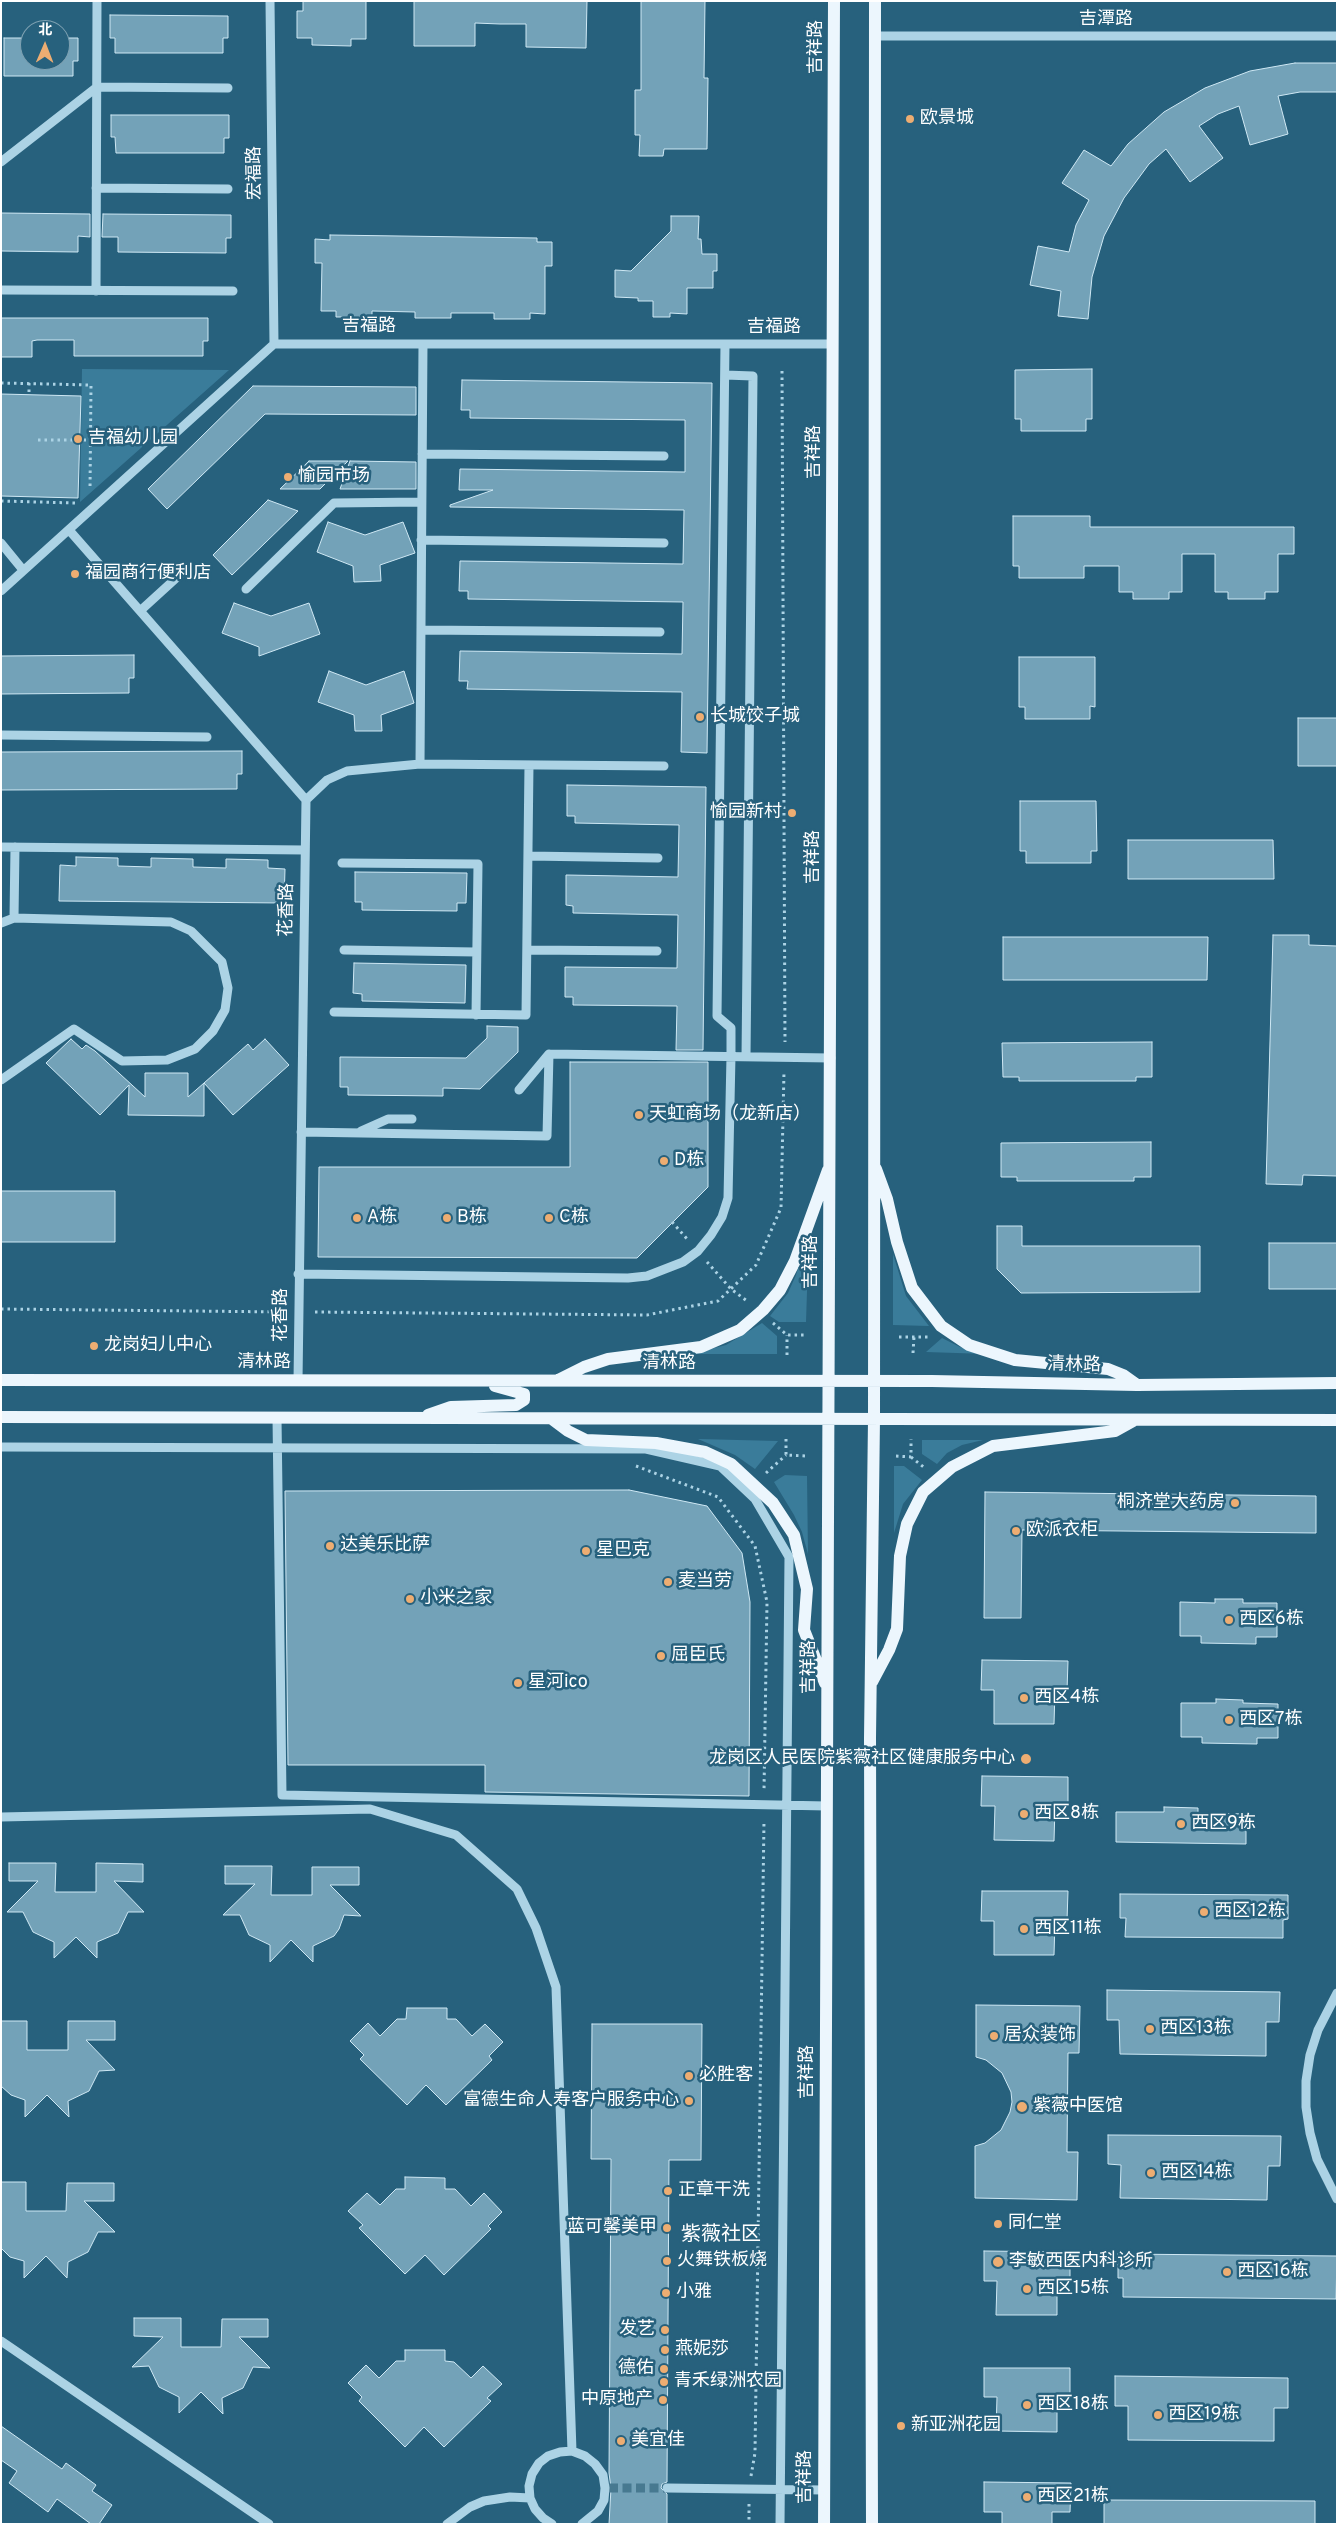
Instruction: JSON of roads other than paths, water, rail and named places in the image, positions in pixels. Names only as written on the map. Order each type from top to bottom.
[{"type":"main road","name":"吉祥路","points":[[824,2524],[834,1]]},
{"type":"main road","points":[[872,2524],[871,1684],[874,1419],[875,1]]},
{"type":"main road","points":[[555,1381],[584,1367],[608,1359],[701,1347],[740,1330],[761,1312],[780,1290],[795,1261],[830,1162]]},
{"type":"main road","points":[[873,1162],[887,1199],[897,1242],[912,1288],[942,1326],[969,1344],[1016,1360],[1108,1369],[1123,1374],[1137,1385]]},
{"type":"main road","name":"清林路","points":[[1,1380],[829,1381],[1137,1385],[1337,1383]]},
{"type":"main road","points":[[419,1418],[450,1407],[516,1405],[524,1400],[524,1394],[481,1381]]},
{"type":"main road","points":[[1,1418],[1337,1420]]},
{"type":"main road","points":[[552,1419],[568,1431],[586,1440],[656,1443],[705,1452],[731,1464],[773,1503],[794,1535],[806,1589],[804,1630],[828,1688]]},
{"type":"main road","points":[[871,1684],[889,1650],[897,1629],[900,1556],[907,1524],[923,1492],[952,1466],[993,1446],[1115,1431],[1136,1420]]},
{"type":"street","points":[[96,290],[97,1]]},
{"type":"street","name":"宏福路","points":[[270,1],[274,344]]},
{"type":"street","name":"吉潭路","points":[[875,36],[1337,36]]},
{"type":"street","points":[[1,162],[97,88],[228,88]]},
{"type":"street","points":[[96,188],[228,189]]},
{"type":"street","points":[[1,290],[233,291]]},
{"type":"street","points":[[1,591],[274,344]]},
{"type":"street","name":"吉福路","points":[[274,344],[833,344]]},
{"type":"street","points":[[420,764],[423,344]]},
{"type":"street","points":[[298,1274],[628,1278],[647,1276],[666,1271],[698,1251],[712,1235],[722,1217],[728,1198],[731,1056],[731,1028],[717,1016],[725,344]]},
{"type":"street","points":[[725,375],[753,376],[746,1057]]},
{"type":"street","points":[[422,454],[664,456]]},
{"type":"street","points":[[246,590],[334,502],[421,502]]},
{"type":"street","points":[[69,530],[306,800],[327,780],[347,771],[420,764],[664,766]]},
{"type":"street","points":[[421,540],[664,542]]},
{"type":"street","points":[[1,543],[23,570]]},
{"type":"street","points":[[140,611],[184,570]]},
{"type":"street","points":[[420,630],[660,632]]},
{"type":"street","points":[[1,735],[207,736]]},
{"type":"street","points":[[334,1012],[526,1015],[529,765]]},
{"type":"street","name":"花香路","points":[[298,1380],[306,800]]},
{"type":"street","points":[[1,847],[305,850]]},
{"type":"street","points":[[14,918],[15,847]]},
{"type":"street","points":[[528,856],[658,858]]},
{"type":"street","points":[[342,863],[478,864],[476,1014]]},
{"type":"street","points":[[1,923],[14,918],[171,922],[191,931],[222,962],[228,988],[225,1010],[213,1031],[195,1049],[167,1060],[122,1062],[74,1029],[1,1080]]},
{"type":"street","points":[[344,950],[476,952]]},
{"type":"street","points":[[527,950],[657,952]]},
{"type":"street","points":[[549,1054],[831,1058]]},
{"type":"street","points":[[519,1090],[549,1054]]},
{"type":"street","points":[[301,1132],[547,1136],[549,1054]]},
{"type":"street","points":[[358,1133],[388,1119],[412,1119]]},
{"type":"street","points":[[278,1418],[282,1796],[827,1806]]},
{"type":"street","points":[[1,1446],[646,1449],[720,1466],[756,1499],[789,1557],[780,2524]]},
{"type":"street","points":[[1,1817],[370,1809],[456,1835],[517,1890],[536,1928],[556,1987],[572,2451]]},
{"type":"street","points":[[1337,1993],[1318,2030],[1310,2056],[1306,2081],[1306,2107],[1310,2133],[1317,2158],[1337,2199]]},
{"type":"street","points":[[1,2341],[269,2524]]},
{"type":"street","points":[[552,2524],[535,2509],[530,2498],[529,2486],[532,2474],[548,2456],[572,2451],[585,2456],[596,2464],[603,2475],[607,2488],[604,2500],[598,2511],[582,2524]]},
{"type":"street","points":[[667,2488],[824,2490]]},
{"type":"street","points":[[447,2524],[470,2507],[484,2501],[510,2497],[530,2498]]},
{"type":"tunnel","points":[[609,2488],[667,2488]]},
{"type":"place","name":"欧景城","points":[[910,119]]},
{"type":"place","name":"吉福幼儿园","points":[[78,439]]},
{"type":"place","name":"愉园市场","points":[[288,477]]},
{"type":"place","name":"福园商行便利店","points":[[75,574]]},
{"type":"place","name":"长城饺子城","points":[[700,717]]},
{"type":"place","name":"愉园新村","points":[[792,813]]},
{"type":"place","name":"天虹商场（龙新店）","points":[[639,1115]]},
{"type":"place","name":"D栋","points":[[664,1161]]},
{"type":"place","name":"A栋","points":[[357,1218]]},
{"type":"place","name":"B栋","points":[[447,1218]]},
{"type":"place","name":"C栋","points":[[549,1218]]},
{"type":"place","name":"龙岗妇儿中心","points":[[94,1346]]},
{"type":"place","name":"桐济堂大药房","points":[[1235,1503]]},
{"type":"place","name":"欧派衣柜","points":[[1016,1531]]},
{"type":"place","name":"达美乐比萨","points":[[330,1546]]},
{"type":"place","name":"星巴克","points":[[586,1551]]},
{"type":"place","name":"麦当劳","points":[[668,1582]]},
{"type":"place","name":"小米之家","points":[[410,1599]]},
{"type":"place","name":"西区6栋","points":[[1229,1620]]},
{"type":"place","name":"屈臣氏","points":[[661,1656]]},
{"type":"place","name":"星河ico","points":[[518,1683]]},
{"type":"place","name":"西区4栋","points":[[1024,1698]]},
{"type":"place","name":"西区7栋","points":[[1229,1720]]},
{"type":"place","name":"龙岗区人民医院紫薇社区健康服务中心","points":[[1026,1759]]},
{"type":"place","name":"西区8栋","points":[[1024,1814]]},
{"type":"place","name":"西区9栋","points":[[1181,1824]]},
{"type":"place","name":"西区12栋","points":[[1204,1912]]},
{"type":"place","name":"西区11栋","points":[[1024,1929]]},
{"type":"place","name":"西区13栋","points":[[1150,2029]]},
{"type":"place","name":"居众装饰","points":[[994,2036]]},
{"type":"place","name":"必胜客","points":[[689,2076]]},
{"type":"place","name":"富德生命人寿客户服务中心","points":[[689,2101]]},
{"type":"place","name":"紫薇中医馆","points":[[1022,2107]]},
{"type":"place","name":"西区14栋","points":[[1151,2173]]},
{"type":"place","name":"正章干洗","points":[[668,2191]]},
{"type":"place","name":"同仁堂","points":[[998,2224]]},
{"type":"place","name":"蓝可馨美甲","points":[[667,2228]]},
{"type":"place","name":"火舞铁板烧","points":[[667,2261]]},
{"type":"place","name":"李敏西医内科诊所","points":[[998,2262]]},
{"type":"place","name":"西区16栋","points":[[1227,2272]]},
{"type":"place","name":"西区15栋","points":[[1027,2289]]},
{"type":"place","name":"小雅","points":[[666,2293]]},
{"type":"place","name":"发艺","points":[[665,2330]]},
{"type":"place","name":"燕妮莎","points":[[665,2350]]},
{"type":"place","name":"德佑","points":[[664,2369]]},
{"type":"place","name":"青禾绿洲农园","points":[[664,2382]]},
{"type":"place","name":"中原地产","points":[[663,2400]]},
{"type":"place","name":"西区18栋","points":[[1027,2405]]},
{"type":"place","name":"西区19栋","points":[[1158,2415]]},
{"type":"place","name":"新亚洲花园","points":[[901,2426]]},
{"type":"place","name":"美宜佳","points":[[621,2441]]},
{"type":"place","name":"西区21栋","points":[[1027,2497]]},
{"type":"district","name":"紫薇社区","points":[[721,2236]]}]
